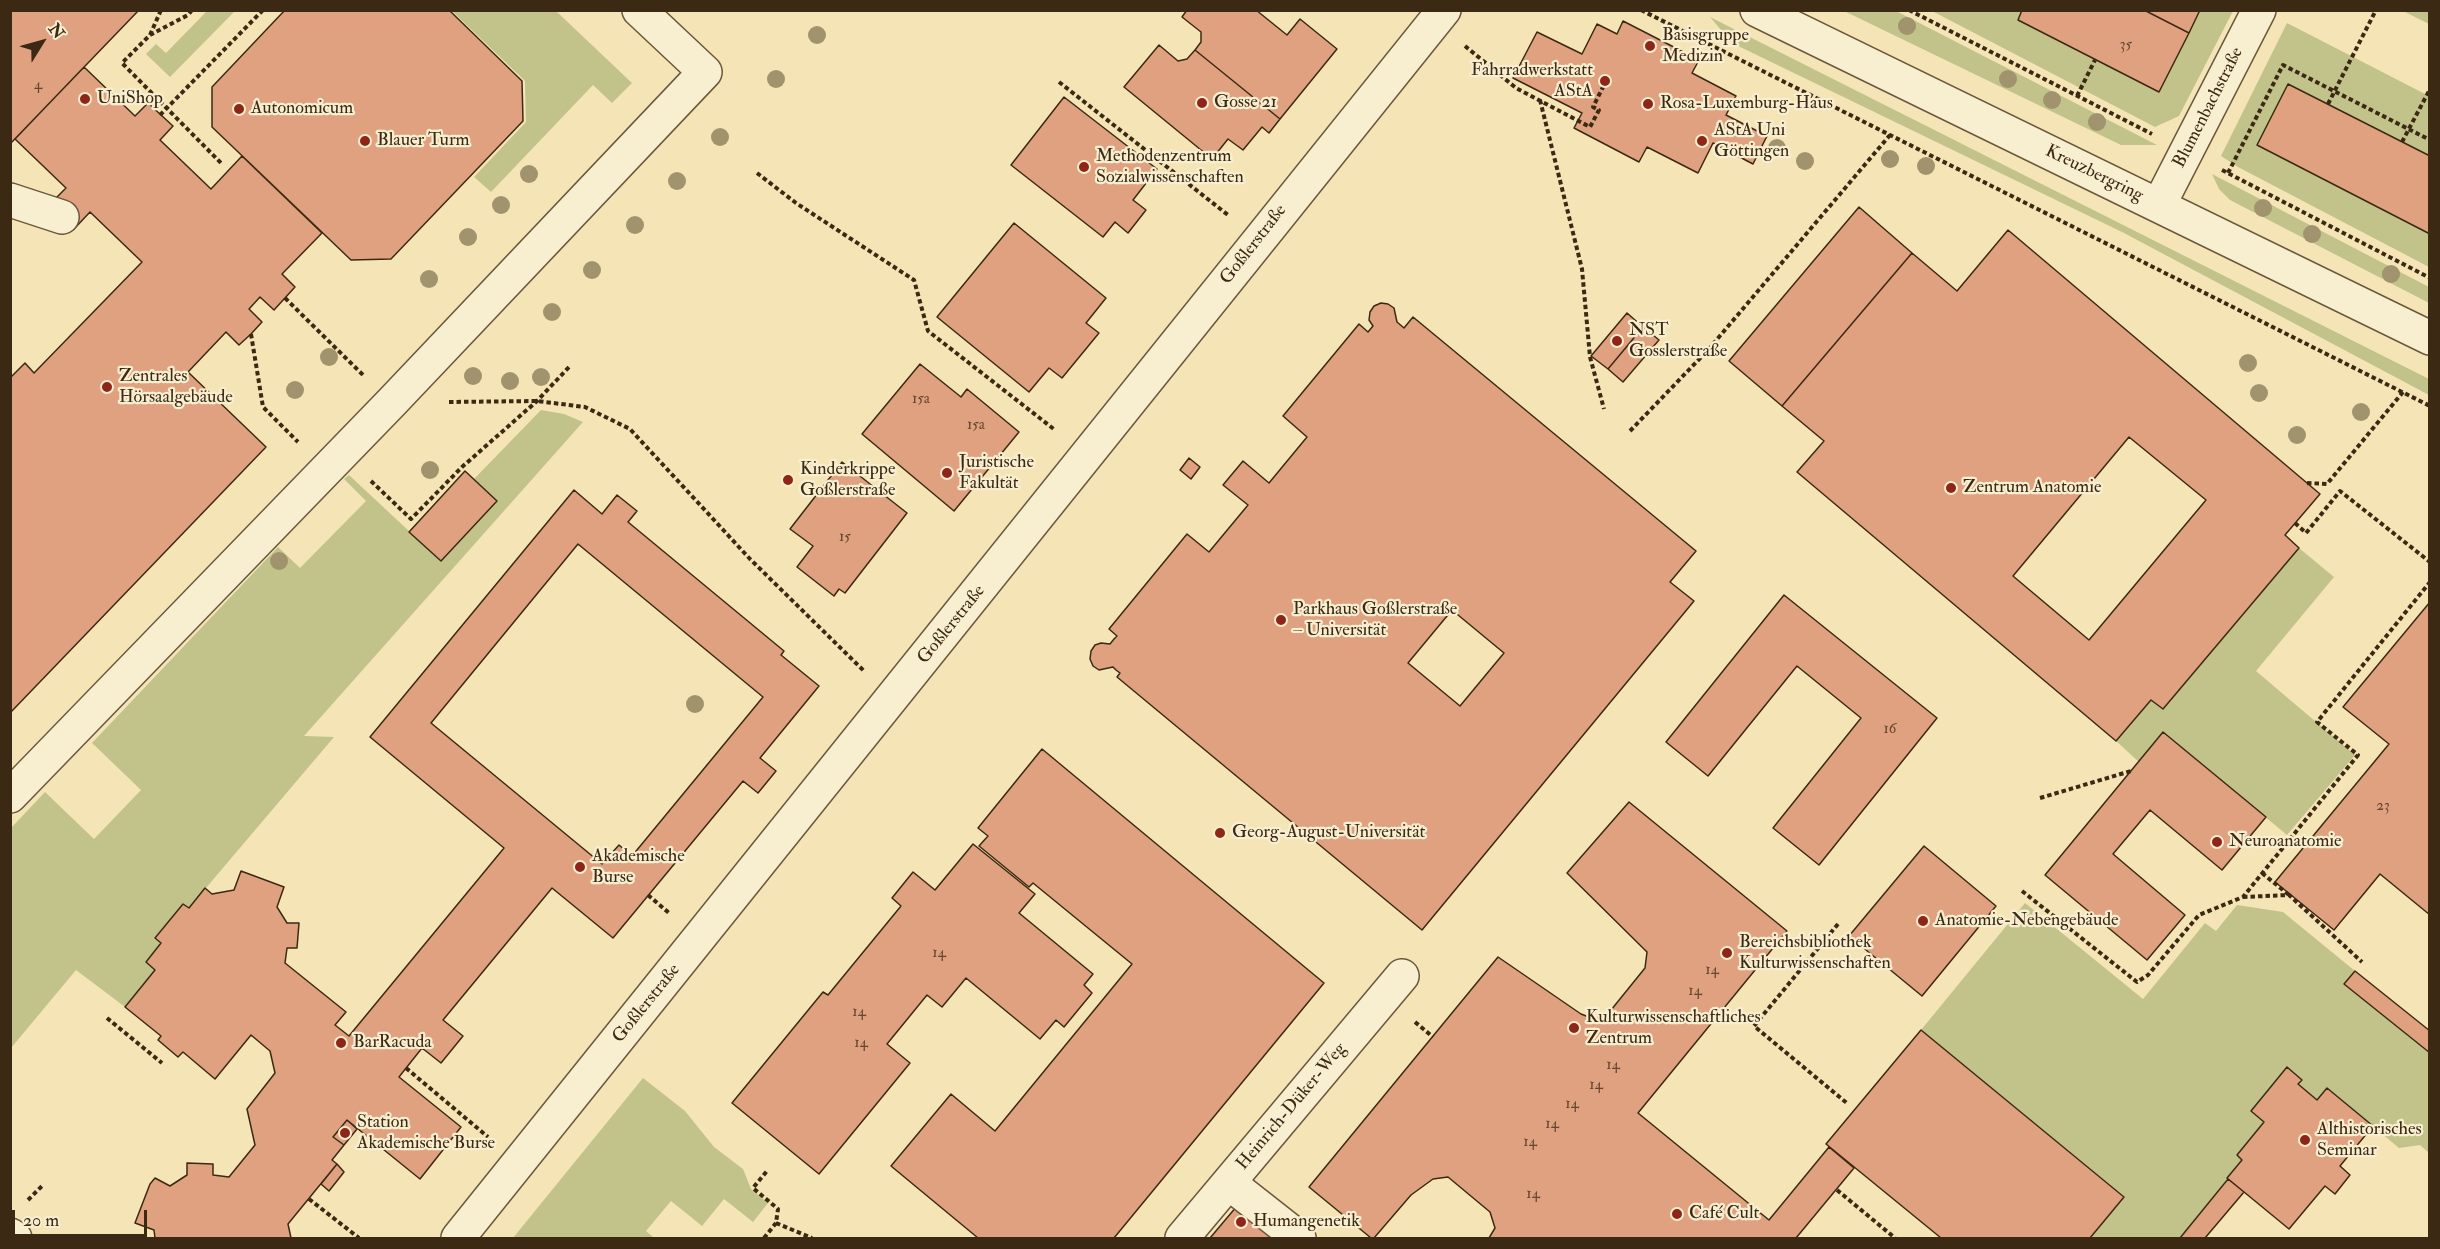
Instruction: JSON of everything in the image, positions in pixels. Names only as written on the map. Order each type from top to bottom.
[{"type":"street","points":[[10,796],[335,461],[705,72],[639,10]]},
{"type":"street","name":"Kreuzbergring","points":[[1757,10],[2430,338]]},
{"type":"street","name":"Blumenbachstraße","points":[[2159,205],[2259,10]]},
{"type":"street","name":"Goßlerstraße","points":[[458,1239],[1439,16]]},
{"type":"street","points":[[10,201],[62,217]]},
{"type":"street","name":"Heinrich-Düker-Weg","points":[[1182,1239],[1402,975]]},
{"type":"street","points":[[1229,1183],[1299,1239]]},
{"type":"street","points":[[10,1234],[15,1239]]},
{"type":"path","points":[[150,35],[161,10]]},
{"type":"path","points":[[192,10],[188,15],[150,35],[122,63],[221,163]]},
{"type":"path","points":[[160,115],[263,10]]},
{"type":"path","points":[[1641,10],[2430,406]]},
{"type":"path","points":[[2328,104],[2376,10]]},
{"type":"path","points":[[1439,16],[1516,88],[1590,127],[1599,110],[1593,107],[1604,85]]},
{"type":"path","points":[[2077,96],[2095,60]]},
{"type":"path","points":[[2228,173],[2283,65],[2430,140]]},
{"type":"path","points":[[1059,82],[1259,239]]},
{"type":"path","points":[[2402,142],[2430,89]]},
{"type":"path","points":[[1540,100],[1582,269],[1590,357],[1604,409]]},
{"type":"path","points":[[1630,431],[1708,350],[1890,135]]},
{"type":"path","points":[[757,173],[796,203],[914,280],[928,331],[1088,456]]},
{"type":"path","points":[[250,334],[263,407],[411,519],[462,467],[537,401],[569,367]]},
{"type":"path","points":[[2307,483],[2327,484],[2403,392]]},
{"type":"path","points":[[537,401],[585,407],[630,429],[750,559],[865,672],[896,694]]},
{"type":"path","points":[[2295,523],[2306,533],[2340,491],[2430,562]]},
{"type":"path","points":[[2243,897],[2358,755],[2317,722],[2430,582]]},
{"type":"path","points":[[2040,798],[2132,771]]},
{"type":"path","points":[[2262,873],[2362,962]]},
{"type":"path","points":[[2022,891],[2137,981],[2148,975],[2199,915],[2243,897],[2289,896]]},
{"type":"path","points":[[1838,924],[1754,1026],[1848,1104]]},
{"type":"path","points":[[107,1018],[162,1063]]},
{"type":"path","points":[[406,1068],[519,1162]]},
{"type":"path","points":[[764,1239],[776,1223],[778,1209],[753,1188],[767,1171]]},
{"type":"path","points":[[1836,1190],[1895,1239]]},
{"type":"path","points":[[309,1198],[359,1239]]},
{"type":"path","points":[[776,1223],[812,1239]]},
{"type":"green space","points":[[207,11],[235,11],[170,77],[146,54],[156,44],[166,53]]},
{"type":"green space","points":[[452,11],[556,11],[632,83],[612,103],[593,85],[491,192],[474,177],[526,122],[525,81]]},
{"type":"green space","points":[[1844,11],[1896,11],[2157,145],[2121,145]]},
{"type":"green space","points":[[1932,11],[2233,11],[2179,116],[2155,127]]},
{"type":"green space","points":[[2403,11],[2429,11],[2429,24]]},
{"type":"green space","points":[[1710,17],[2429,379],[2429,395],[2124,233],[1732,43]]},
{"type":"green space","points":[[2287,23],[2429,96],[2429,267],[2221,156]]},
{"type":"green space","points":[[2212,174],[2429,287],[2429,303],[2230,200],[2219,189]]},
{"type":"green space","points":[[541,410],[564,414],[583,422],[304,736],[334,737],[189,908],[183,904],[155,937],[161,943],[146,962],[155,970],[125,1007],[76,970],[11,1048],[11,828],[45,792],[94,839],[141,790],[92,743],[278,547],[300,568],[366,501],[344,479],[349,475],[441,561],[496,501],[474,479]]},
{"type":"green space","points":[[2299,548],[2334,577],[2256,671],[2355,755],[2287,835],[2164,733],[2139,762],[2116,741],[2151,700],[2163,709]]},
{"type":"green space","points":[[2025,903],[2143,999],[2205,923],[2216,931],[2237,905],[2283,912],[2355,971],[2345,984],[2429,1053],[2429,1153],[2420,1145],[2399,1148],[2327,1088],[2317,1100],[2298,1084],[2302,1080],[2287,1068],[2251,1111],[2264,1122],[2237,1155],[2242,1160],[2180,1238],[2090,1238],[2124,1196],[1921,1030]]},
{"type":"green space","points":[[643,1078],[685,1111],[714,1147],[743,1169],[751,1189],[768,1203],[753,1222],[724,1199],[702,1226],[671,1201],[646,1231],[653,1237],[651,1238],[513,1238]]},
{"type":"building","points":[[10,10],[139,10],[10,144]]},
{"type":"building","name":"Blauer Turm","points":[[285,10],[449,10],[522,81],[523,121],[391,259],[351,260],[212,127],[212,87]]},
{"type":"building","points":[[1187,10],[1256,10],[1287,35],[1300,19],[1337,49],[1280,119],[1195,50],[1201,42],[1201,32],[1182,17]]},
{"type":"building","points":[[2022,10],[2144,10],[2189,33],[2159,92],[2018,20]]},
{"type":"building","points":[[2144,10],[2200,10],[2189,33]]},
{"type":"building","name":"Rosa-Luxemburg-Haus","points":[[1623,21],[1699,60],[1692,73],[1736,96],[1726,115],[1767,136],[1753,164],[1713,143],[1698,173],[1647,147],[1639,162],[1574,128],[1582,113],[1513,78],[1537,32],[1582,54],[1597,24],[1617,34]]},
{"type":"building","name":"Gosse 21","points":[[1159,45],[1178,61],[1187,59],[1195,50],[1280,119],[1269,133],[1262,127],[1243,150],[1228,139],[1212,159],[1124,87]]},
{"type":"building","name":"Zentrales Hörsaalgebäude","points":[[84,67],[135,116],[148,103],[173,126],[160,140],[211,189],[242,156],[322,233],[282,274],[295,287],[274,310],[260,297],[249,309],[262,322],[251,334],[239,345],[226,332],[188,372],[266,447],[10,713],[10,378],[25,363],[34,373],[142,262],[90,212],[74,229],[49,205],[66,188],[15,139]]},
{"type":"building","points":[[2288,84],[2430,156],[2430,234],[2257,145]]},
{"type":"building","name":"Methodenzentrum Sozialwissenschaften","points":[[1064,97],[1157,169],[1133,200],[1146,210],[1128,233],[1115,222],[1103,237],[1011,165]]},
{"type":"building","points":[[1859,207],[1912,253],[1782,406],[1729,361]]},
{"type":"building","points":[[1014,223],[1106,298],[1086,323],[1099,333],[1062,378],[1049,368],[1029,392],[937,317]]},
{"type":"building","name":"Zentrum Anatomie","points":[[2008,230],[2320,494],[2285,535],[2299,548],[2163,709],[2151,700],[2116,741],[1797,472],[1824,441],[1782,406],[1912,253],[1957,291]],"holes":[[[2129,437],[2206,500],[2089,640],[2013,576]]]},
{"type":"building","name":"Parkhaus Goßlerstraße – Universität","points":[[1381,303],[1394,308],[1397,322],[1404,328],[1413,317],[1696,551],[1670,582],[1694,601],[1422,930],[1117,677],[1120,673],[1113,667],[1099,670],[1093,666],[1090,659],[1095,645],[1110,644],[1117,636],[1109,629],[1187,534],[1209,552],[1248,505],[1223,485],[1243,461],[1269,483],[1307,437],[1283,416],[1359,324],[1368,332],[1373,326],[1369,320],[1374,306]],"holes":[[[1452,610],[1504,653],[1460,706],[1408,663]]]},
{"type":"building","name":"NST Gosslerstraße","points":[[1627,313],[1643,327],[1608,369],[1591,356]]},
{"type":"building","points":[[1643,327],[1659,340],[1623,382],[1608,369]]},
{"type":"building","name":"Juristische Fakultät","points":[[920,364],[961,397],[967,389],[1019,432],[954,511],[862,434]]},
{"type":"building","points":[[1189,458],[1200,467],[1191,479],[1180,470]]},
{"type":"building","points":[[842,462],[907,513],[845,593],[839,589],[834,596],[797,567],[813,546],[790,529]]},
{"type":"building","points":[[465,471],[497,501],[441,561],[409,532]]},
{"type":"building","name":"Akademische Burse","points":[[574,490],[602,514],[617,495],[637,511],[628,522],[784,651],[781,655],[819,686],[760,758],[776,771],[758,793],[743,781],[613,938],[552,888],[443,1020],[463,1036],[441,1063],[422,1048],[399,1077],[461,1127],[420,1179],[347,1120],[333,1137],[344,1145],[332,1160],[337,1164],[288,1224],[291,1238],[155,1238],[154,1230],[135,1223],[150,1184],[155,1178],[170,1186],[187,1175],[187,1163],[213,1164],[213,1175],[229,1177],[255,1145],[247,1109],[275,1073],[270,1051],[251,1035],[215,1079],[183,1052],[178,1057],[158,1040],[161,1036],[125,1007],[155,970],[146,962],[161,943],[155,938],[183,904],[189,908],[205,888],[212,894],[234,890],[241,871],[284,887],[277,907],[287,923],[299,923],[297,948],[287,948],[285,963],[346,1012],[335,1025],[349,1036],[504,848],[370,737]],"holes":[[[578,544],[763,697],[632,856],[619,845],[602,864],[431,723]]]},
{"type":"building","points":[[1784,595],[1937,718],[1819,865],[1773,828],[1861,718],[1797,666],[1708,776],[1666,742]]},
{"type":"building","points":[[2430,602],[2430,915],[2380,874],[2334,930],[2275,882],[2389,744],[2343,707]]},
{"type":"building","name":"Neuroanatomie","points":[[2163,732],[2266,817],[2222,870],[2150,810],[2113,854],[2185,915],[2147,960],[2045,875]]},
{"type":"building","points":[[1042,749],[1324,983],[1114,1238],[978,1238],[891,1166],[951,1094],[995,1131],[1132,964],[1033,883],[1029,887],[979,846],[988,836],[978,828]]},
{"type":"building","name":"Kulturwissenschaftliches Zentrum","points":[[1629,802],[1787,931],[1638,1113],[1769,1220],[1829,1147],[1854,1168],[1796,1238],[1489,1238],[1495,1228],[1490,1212],[1448,1177],[1433,1179],[1411,1195],[1374,1238],[1371,1238],[1309,1187],[1498,957],[1581,1014],[1594,1019],[1607,1015],[1645,968],[1647,952],[1567,873]]},
{"type":"building","points":[[973,844],[1035,894],[1019,913],[1093,974],[1084,985],[1092,993],[1064,1027],[1056,1020],[1040,1039],[966,978],[942,1007],[927,995],[887,1044],[910,1063],[819,1174],[732,1103],[823,992],[828,995],[901,906],[892,898],[913,872],[935,890]]},
{"type":"building","name":"Anatomie-Nebengebäude","points":[[1924,846],[1996,906],[1922,996],[1849,936]]},
{"type":"building","points":[[2355,971],[2430,1031],[2430,1053],[2344,984]]},
{"type":"building","points":[[1921,1030],[2124,1197],[2090,1238],[1941,1238],[1826,1144]]},
{"type":"building","name":"Althistorisches Seminar","points":[[2287,1067],[2302,1080],[2298,1084],[2317,1100],[2327,1088],[2373,1126],[2340,1166],[2350,1175],[2335,1194],[2325,1186],[2289,1229],[2227,1178],[2242,1160],[2237,1155],[2264,1122],[2251,1111]]},
{"type":"building","name":"Station Akademische Burse","points":[[347,1120],[357,1129],[344,1145],[333,1137]]},
{"type":"building","points":[[337,1164],[344,1172],[329,1191],[321,1184]]},
{"type":"building","points":[[2228,1179],[2244,1192],[2205,1238],[2180,1238]]},
{"type":"building","name":"Humangenetik","points":[[1237,1206],[1277,1238],[1210,1238]]},
{"type":"place","name":"Basisgruppe Medizin","points":[[1650,46]]},
{"type":"place","name":"Fahrradwerkstatt AStA","points":[[1605,81]]},
{"type":"place","name":"UniShop","points":[[85,99]]},
{"type":"place","name":"Gosse 21","points":[[1202,103]]},
{"type":"place","name":"Rosa-Luxemburg-Haus","points":[[1648,104]]},
{"type":"place","name":"Autonomicum","points":[[239,109]]},
{"type":"place","name":"Blauer Turm","points":[[365,141]]},
{"type":"place","name":"AStA Uni Göttingen","points":[[1702,141]]},
{"type":"place","name":"Methodenzentrum Sozialwissenschaften","points":[[1084,167]]},
{"type":"place","name":"NST Gosslerstraße","points":[[1617,341]]},
{"type":"place","name":"Zentrales Hörsaalgebäude","points":[[107,387]]},
{"type":"place","name":"Juristische Fakultät","points":[[947,473]]},
{"type":"place","name":"Kinderkrippe Goßlerstraße","points":[[788,480]]},
{"type":"place","name":"Zentrum Anatomie","points":[[1951,488]]},
{"type":"place","name":"Parkhaus Goßlerstraße – Universität","points":[[1281,620]]},
{"type":"place","name":"Georg-August-Universität","points":[[1220,833]]},
{"type":"place","name":"Neuroanatomie","points":[[2217,842]]},
{"type":"place","name":"Akademische Burse","points":[[580,867]]},
{"type":"place","name":"Anatomie-Nebengebäude","points":[[1923,921]]},
{"type":"place","name":"Bereichsbibliothek Kulturwissenschaften","points":[[1727,953]]},
{"type":"place","name":"Kulturwissenschaftliches Zentrum","points":[[1574,1028]]},
{"type":"place","name":"BarRacuda","points":[[341,1043]]},
{"type":"place","name":"Station Akademische Burse","points":[[345,1133]]},
{"type":"place","name":"Althistorisches Seminar","points":[[2305,1140]]},
{"type":"place","name":"Café Cult","points":[[1677,1214]]},
{"type":"place","name":"Humangenetik","points":[[1241,1222]]}]
